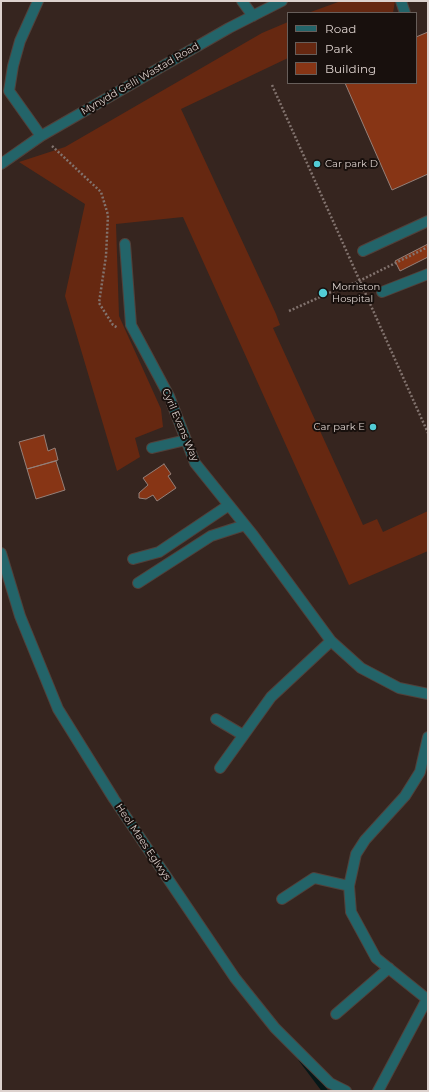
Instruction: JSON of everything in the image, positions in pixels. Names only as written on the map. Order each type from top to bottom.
[{"type":"street","points":[[38,1],[20,41],[13,66],[9,91],[41,136]]},
{"type":"street","points":[[242,1],[253,16]]},
{"type":"street","name":"Mynydd Gelli Wastad Road","points":[[1,164],[41,136],[229,28],[282,1]]},
{"type":"street","points":[[401,1],[405,12]]},
{"type":"street","points":[[363,251],[428,221]]},
{"type":"street","name":"Cyril Evans Way","points":[[125,244],[131,325],[169,396],[195,463],[245,525],[331,641],[361,668],[399,688],[428,694]]},
{"type":"street","points":[[382,292],[428,274]]},
{"type":"street","points":[[152,448],[186,440]]},
{"type":"street","points":[[133,559],[160,552],[229,505]]},
{"type":"street","points":[[138,583],[211,536],[245,525]]},
{"type":"street","name":"Heol Maes Eglwys","points":[[1,553],[20,616],[58,709],[114,799],[235,978],[275,1028],[330,1083],[346,1091]]},
{"type":"street","points":[[220,768],[271,697],[331,641]]},
{"type":"street","points":[[216,719],[243,735]]},
{"type":"street","points":[[378,1091],[428,999],[376,958],[351,912],[349,886],[356,854],[365,840],[405,796],[420,772],[428,737]]},
{"type":"street","points":[[282,899],[314,878],[349,886]]},
{"type":"street","points":[[336,1014],[389,968]]},
{"type":"path","points":[[41,136],[101,192],[108,215],[106,256],[99,303],[113,325],[119,329]]},
{"type":"path","points":[[289,311],[329,292],[364,279],[428,247]]},
{"type":"green space","points":[[341,1],[395,1],[393,12],[311,12]]},
{"type":"green space","points":[[287,22],[287,58],[181,109],[276,314],[280,325],[273,328],[363,525],[377,519],[383,532],[428,511],[428,551],[349,585],[183,217],[116,224],[119,316],[161,409],[163,427],[135,438],[140,457],[117,471],[65,296],[85,204],[19,162],[65,147],[262,33]]},
{"type":"building","points":[[428,32],[428,174],[392,190],[345,84],[417,84],[417,37]]},
{"type":"building","points":[[428,244],[428,257],[400,271],[395,261]]},
{"type":"building","points":[[44,435],[48,451],[55,448],[58,460],[27,469],[19,442]]},
{"type":"building","points":[[56,461],[65,490],[36,499],[27,469]]},
{"type":"building","points":[[164,464],[171,474],[168,476],[176,488],[157,501],[153,495],[146,499],[139,498],[139,493],[148,485],[143,478]]},
{"type":"waterway","points":[[301,1059],[325,1091]]},
{"type":"place","name":"Car park D","points":[[317,164]]},
{"type":"place","name":"Morriston Hospital","points":[[323,293]]},
{"type":"place","name":"Car park E","points":[[373,427]]}]
